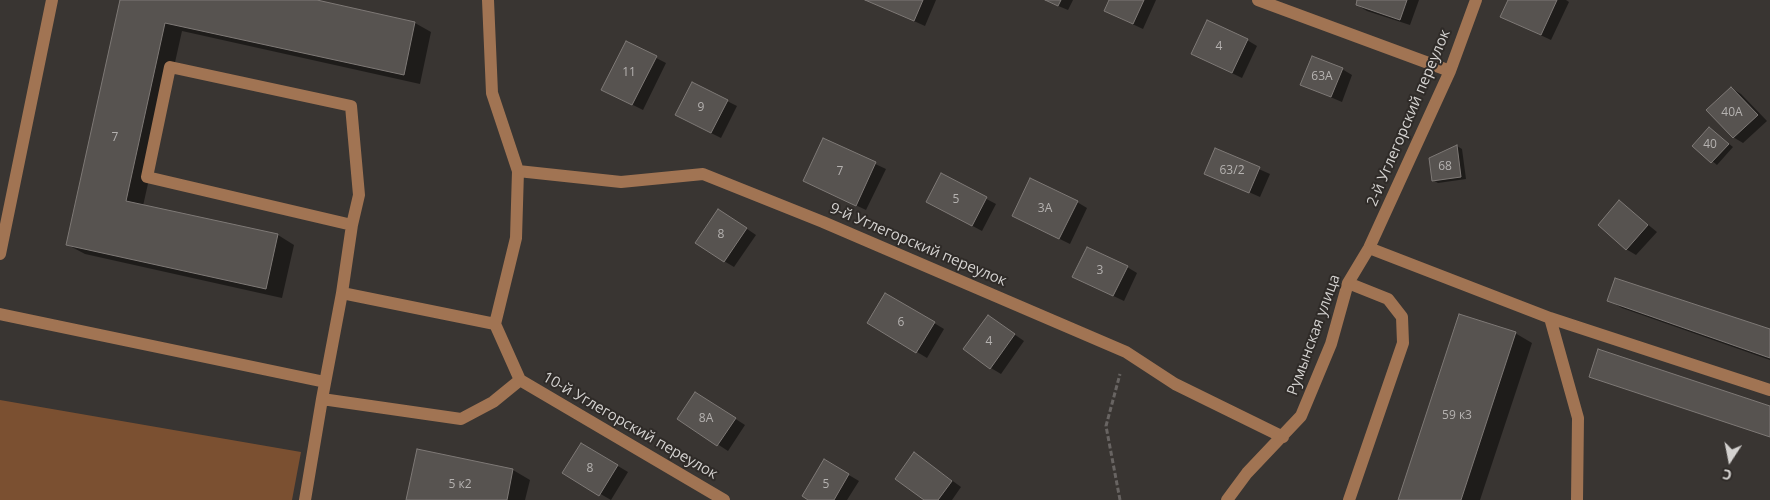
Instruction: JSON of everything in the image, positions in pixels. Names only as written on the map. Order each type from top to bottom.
[{"type":"street","points":[[0,254],[52,0]]},
{"type":"street","points":[[322,398],[461,419],[493,402],[520,380],[495,324],[516,238],[518,171],[492,93],[488,0]]},
{"type":"street","points":[[1258,0],[1450,71]]},
{"type":"street","name":"2-й Углегорский переулок","points":[[1370,248],[1450,71],[1476,0]]},
{"type":"street","points":[[305,500],[342,293],[352,224],[359,195],[351,106],[170,67],[146,177],[352,224]]},
{"type":"street","name":"9-й Углегорский переулок","points":[[518,171],[621,182],[703,174],[824,222],[1126,352],[1175,384],[1283,437]]},
{"type":"street","points":[[1370,248],[1550,318],[1770,390]]},
{"type":"street","name":"Румынская улица","points":[[1227,500],[1247,473],[1301,416],[1331,344],[1348,283],[1370,248]]},
{"type":"street","points":[[1348,283],[1388,299],[1402,317],[1403,343],[1349,500]]},
{"type":"street","points":[[342,293],[495,324]]},
{"type":"street","points":[[0,314],[325,382]]},
{"type":"street","points":[[1550,318],[1578,418],[1577,500]]},
{"type":"street","name":"10-й Углегорский переулок","points":[[520,380],[724,500]]},
{"type":"path","points":[[1120,500],[1106,426],[1126,352]]},
{"type":"shaded area","points":[[0,400],[301,452],[292,500],[0,500]]},
{"type":"building","points":[[120,0],[317,0],[415,22],[404,75],[165,23],[126,201],[278,234],[266,289],[66,245]]},
{"type":"building","points":[[865,0],[923,0],[914,21]]},
{"type":"building","points":[[1045,0],[1061,0],[1058,6]]},
{"type":"building","points":[[1109,0],[1144,0],[1133,24],[1104,11]]},
{"type":"building","points":[[1357,0],[1407,0],[1400,20],[1356,5]]},
{"type":"building","points":[[1508,0],[1557,0],[1541,35],[1500,17]]},
{"type":"building","points":[[1207,20],[1248,39],[1232,73],[1191,54]]},
{"type":"building","points":[[626,41],[657,56],[632,105],[601,90]]},
{"type":"building","points":[[1312,56],[1343,68],[1331,97],[1300,85]]},
{"type":"building","points":[[692,82],[728,100],[711,133],[675,115]]},
{"type":"building","points":[[1731,87],[1758,115],[1733,138],[1706,110]]},
{"type":"building","points":[[1709,127],[1729,144],[1711,163],[1692,146]]},
{"type":"building","points":[[823,138],[876,162],[856,206],[803,181]]},
{"type":"building","points":[[1457,145],[1461,177],[1432,181],[1429,158]]},
{"type":"building","points":[[1215,148],[1260,167],[1249,193],[1204,174]]},
{"type":"building","points":[[941,173],[987,197],[972,226],[926,202]]},
{"type":"building","points":[[1030,178],[1078,201],[1059,239],[1012,216]]},
{"type":"building","points":[[1619,200],[1648,225],[1626,250],[1598,225]]},
{"type":"building","points":[[718,209],[747,228],[724,262],[695,243]]},
{"type":"building","points":[[1087,247],[1128,266],[1113,296],[1072,277]]},
{"type":"building","points":[[1615,278],[1770,329],[1770,358],[1607,301]]},
{"type":"building","points":[[885,293],[935,322],[916,353],[867,323]]},
{"type":"building","points":[[1459,314],[1516,332],[1461,500],[1398,500]]},
{"type":"building","points":[[988,315],[1015,334],[990,369],[963,349]]},
{"type":"building","points":[[1598,349],[1770,406],[1770,437],[1589,377]]},
{"type":"building","points":[[695,392],[736,418],[717,446],[677,419]]},
{"type":"building","points":[[581,443],[618,465],[599,496],[562,473]]},
{"type":"building","points":[[417,449],[513,469],[507,500],[406,500]]},
{"type":"building","points":[[914,452],[952,481],[938,500],[924,500],[895,479]]},
{"type":"building","points":[[824,459],[849,474],[834,500],[808,500],[802,496]]}]
